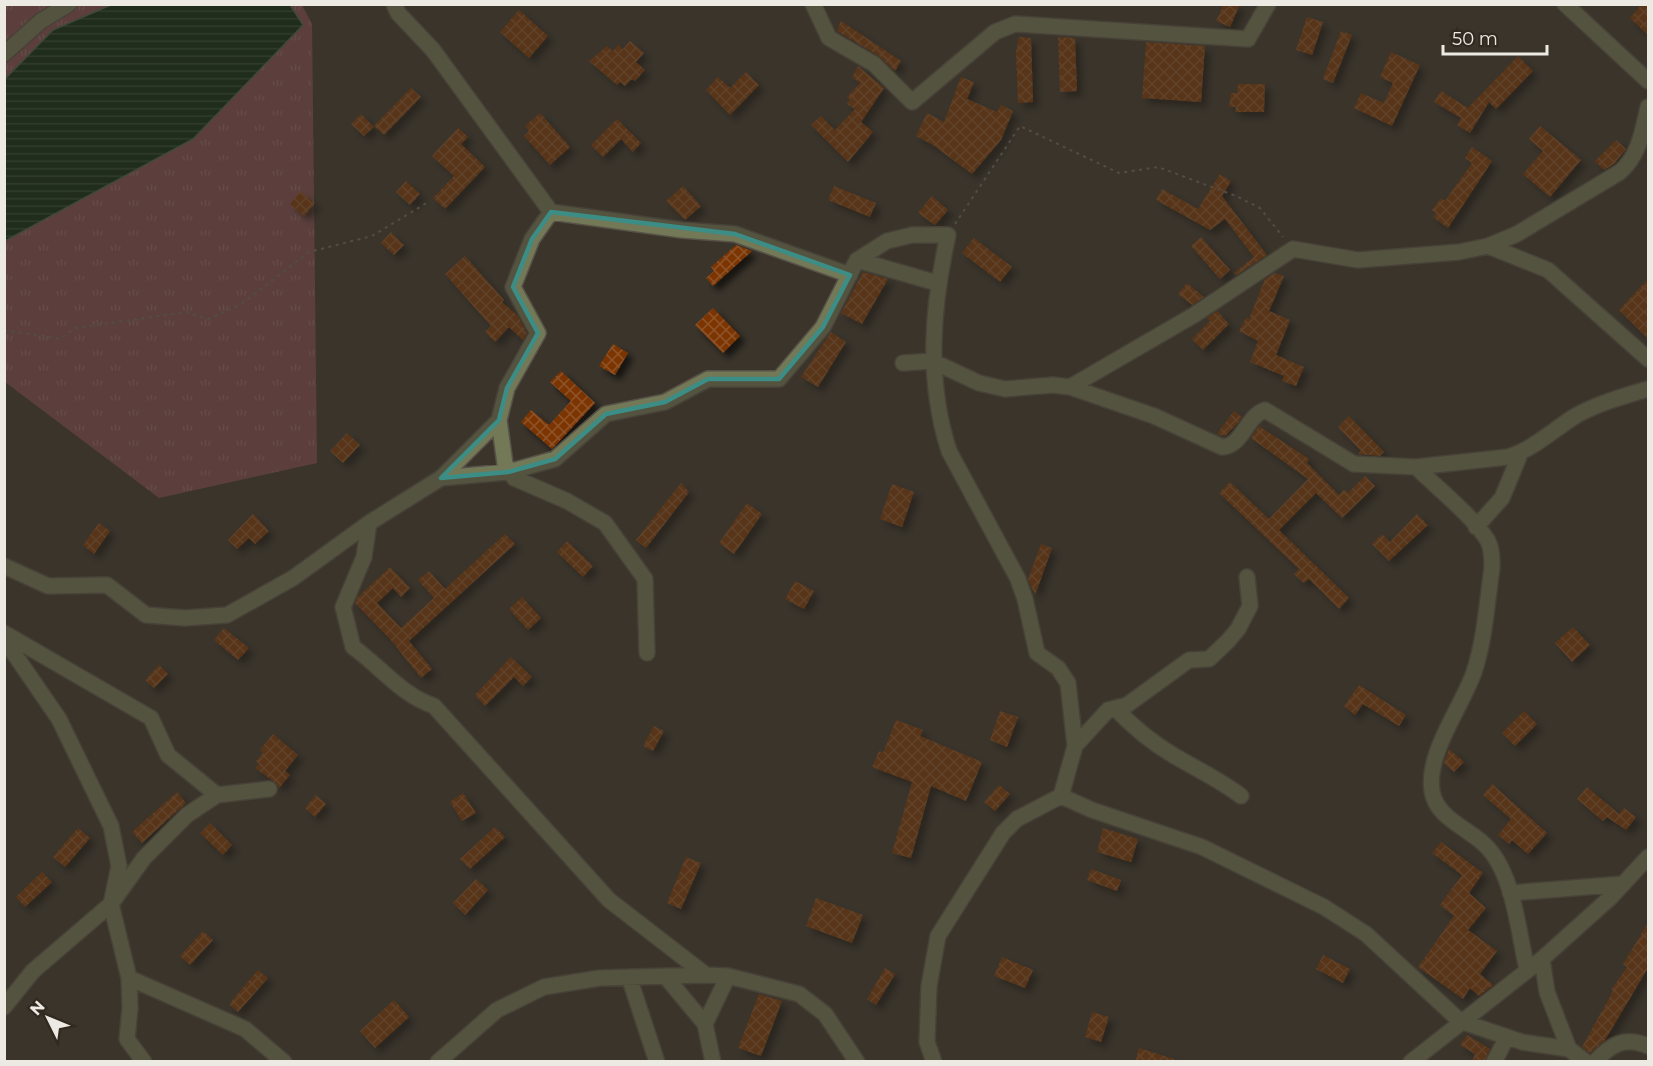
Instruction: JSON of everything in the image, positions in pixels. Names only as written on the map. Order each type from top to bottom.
[{"type":"street","points":[[4,54],[41,21],[69,4]]},
{"type":"street","points":[[394,4],[398,13],[433,50],[551,212],[682,230],[735,234],[850,275]]},
{"type":"street","points":[[813,4],[829,38],[874,64],[912,102],[1005,26],[1015,24],[1248,39],[1268,4]]},
{"type":"street","points":[[1565,4],[1648,81]]},
{"type":"street","points":[[1070,387],[1194,315],[1293,249],[1358,260],[1460,252],[1488,246],[1517,234],[1620,172],[1638,149],[1648,107]]},
{"type":"street","points":[[551,212],[532,239],[513,287],[538,333],[507,387],[499,420],[508,472],[514,478],[567,501],[604,523],[645,579],[647,654]]},
{"type":"street","points":[[441,478],[508,472],[555,459],[606,414],[674,399],[708,379],[779,379],[823,327],[857,261],[887,241],[912,235],[948,235],[937,283],[932,361],[934,387],[949,451],[1018,579],[1037,652],[1058,668],[1068,682],[1075,746],[1061,796],[1017,819],[1003,833],[938,936],[929,986],[927,1042],[934,1062]]},
{"type":"street","points":[[1488,246],[1548,270],[1648,359]]},
{"type":"street","points":[[857,261],[937,283]]},
{"type":"street","points":[[903,363],[932,361],[979,383],[1005,389],[1053,385],[1070,387],[1154,416],[1222,447],[1234,443],[1258,414],[1265,410],[1347,463],[1416,467],[1508,457],[1521,453],[1578,415],[1608,401],[1648,389]]},
{"type":"street","points":[[4,566],[48,586],[107,585],[146,615],[185,618],[227,615],[293,578],[369,523],[441,478],[499,420]]},
{"type":"street","points":[[1476,527],[1502,498],[1521,453]]},
{"type":"street","points":[[1416,467],[1488,541],[1492,568],[1474,673],[1440,747],[1432,774],[1431,790],[1441,811],[1485,844],[1498,860],[1510,893],[1527,969]]},
{"type":"street","points":[[369,523],[364,557],[343,608],[353,647],[373,661],[390,681],[419,701],[434,706],[609,900],[706,975]]},
{"type":"street","points":[[1075,746],[1108,710],[1127,705],[1189,660],[1209,659],[1228,641],[1238,629],[1250,606],[1247,577]]},
{"type":"street","points":[[4,633],[151,718],[168,755],[217,795]]},
{"type":"street","points":[[4,639],[59,719],[111,826],[118,866],[111,904],[129,978],[130,1008],[127,1039],[144,1062]]},
{"type":"street","points":[[1115,708],[1134,728],[1164,749],[1222,781],[1241,796]]},
{"type":"street","points":[[4,1007],[33,971],[111,904],[144,858],[188,815],[217,795],[269,789]]},
{"type":"street","points":[[1061,796],[1092,810],[1202,847],[1324,907],[1366,934],[1460,1021],[1522,1042],[1569,1049],[1586,1062]]},
{"type":"street","points":[[1411,1062],[1460,1021],[1497,996],[1527,969],[1542,959],[1623,884],[1648,857]]},
{"type":"street","points":[[1510,893],[1623,884]]},
{"type":"street","points":[[1542,959],[1547,992],[1569,1049]]},
{"type":"street","points":[[438,1062],[480,1022],[516,999],[544,987],[571,980],[706,975],[728,976],[799,994],[825,1014],[857,1062]]},
{"type":"street","points":[[705,1024],[728,976]]},
{"type":"street","points":[[629,977],[657,1062]]},
{"type":"street","points":[[666,977],[705,1024],[713,1062]]},
{"type":"street","points":[[129,978],[245,1029],[284,1062]]},
{"type":"street","points":[[1494,1062],[1508,1037]]},
{"type":"street","points":[[1595,1062],[1611,1045],[1620,1042],[1639,1042],[1648,1046]]},
{"type":"path","points":[[948,235],[1020,126],[1119,173],[1158,167],[1236,196],[1260,208],[1293,249]]},
{"type":"path","points":[[4,330],[60,339],[75,328],[186,312],[208,319],[240,305],[309,252],[372,236],[430,201]]},
{"type":"highlighted area","points":[[551,212],[735,234],[850,275],[823,327],[779,379],[708,379],[665,402],[606,414],[555,459],[508,472],[441,478],[499,420],[507,388],[538,333],[513,287],[532,239]]},
{"type":"green space","points":[[4,5],[302,5],[312,24],[317,463],[159,498],[5,382]]},
{"type":"shaded area","points":[[113,4],[290,5],[303,25],[193,139],[5,241],[5,79],[53,30]]},
{"type":"building","points":[[1224,4],[1240,4],[1230,27],[1216,21]]},
{"type":"building","points":[[1642,4],[1648,4],[1648,35],[1630,18]]},
{"type":"building","points":[[519,10],[548,36],[529,58],[500,32]]},
{"type":"building","points":[[1307,17],[1323,22],[1312,55],[1296,50]]},
{"type":"building","points":[[841,21],[901,61],[895,71],[879,56],[837,31]]},
{"type":"building","points":[[1341,31],[1352,35],[1333,83],[1323,79]]},
{"type":"building","points":[[1019,37],[1031,38],[1033,102],[1018,103],[1016,52]]},
{"type":"building","points":[[1058,37],[1075,38],[1077,91],[1060,92]]},
{"type":"building","points":[[630,41],[644,53],[636,62],[645,70],[635,81],[632,79],[625,86],[620,82],[617,85],[589,61],[607,46],[613,51],[618,45],[623,49]]},
{"type":"building","points":[[1146,42],[1205,46],[1201,102],[1142,98]]},
{"type":"building","points":[[1391,52],[1420,65],[1392,126],[1354,108],[1361,93],[1384,103],[1393,83],[1380,77]]},
{"type":"building","points":[[1518,56],[1533,71],[1496,109],[1489,102],[1470,133],[1457,125],[1461,118],[1434,102],[1441,91],[1468,108]]},
{"type":"building","points":[[858,66],[884,88],[861,122],[873,132],[848,162],[811,125],[821,116],[835,130],[855,109],[847,104],[850,99],[847,97],[860,83],[852,77]]},
{"type":"building","points":[[746,72],[759,85],[730,115],[706,90],[718,77],[730,88]]},
{"type":"building","points":[[961,77],[974,82],[967,99],[997,112],[1001,105],[1013,111],[1001,140],[972,174],[933,145],[916,136],[927,113],[944,122]]},
{"type":"building","points":[[1238,84],[1265,84],[1264,112],[1235,112],[1236,107],[1229,107],[1231,93],[1237,93]]},
{"type":"building","points":[[411,88],[421,97],[384,135],[374,126]]},
{"type":"building","points":[[540,113],[570,147],[550,165],[524,136],[529,131],[525,126]]},
{"type":"building","points":[[361,114],[374,127],[364,136],[351,124]]},
{"type":"building","points":[[617,119],[641,143],[633,152],[621,139],[603,157],[591,145]]},
{"type":"building","points":[[1540,126],[1581,160],[1550,197],[1523,174],[1543,151],[1529,139]]},
{"type":"building","points":[[458,128],[468,137],[461,144],[485,167],[445,209],[433,198],[454,176],[432,156]]},
{"type":"building","points":[[1616,140],[1626,149],[1614,164],[1604,170],[1595,161]]},
{"type":"building","points":[[1472,147],[1492,161],[1448,228],[1433,217],[1436,213],[1432,210],[1441,198],[1445,201],[1472,163],[1465,158]]},
{"type":"building","points":[[1220,174],[1231,181],[1222,196],[1267,255],[1236,275],[1234,273],[1254,257],[1225,219],[1210,230],[1156,200],[1162,189],[1198,209]]},
{"type":"building","points":[[406,181],[420,194],[410,205],[396,192]]},
{"type":"building","points":[[683,186],[701,206],[685,220],[666,201]]},
{"type":"building","points":[[834,186],[876,203],[870,217],[828,200]]},
{"type":"building","points":[[300,191],[315,203],[304,216],[290,204]]},
{"type":"building","points":[[932,196],[948,210],[935,225],[918,213]]},
{"type":"building","points":[[391,232],[404,245],[394,255],[381,243]]},
{"type":"building","points":[[1201,237],[1230,270],[1220,279],[1191,246]]},
{"type":"building","points":[[974,238],[1012,267],[1000,282],[962,253]]},
{"type":"building","points":[[736,245],[752,251],[713,286],[706,278],[714,271],[711,267]]},
{"type":"building","points":[[465,256],[504,300],[502,302],[518,316],[527,333],[523,340],[509,327],[495,342],[485,332],[491,326],[445,274]]},
{"type":"building","points":[[863,272],[888,279],[862,324],[841,313]]},
{"type":"building","points":[[1275,273],[1284,276],[1269,311],[1290,320],[1276,355],[1304,367],[1296,386],[1282,381],[1284,376],[1250,362],[1258,341],[1239,331],[1246,318],[1249,319],[1265,279]]},
{"type":"building","points":[[1648,279],[1648,339],[1619,310]]},
{"type":"building","points":[[1187,283],[1204,297],[1192,305],[1178,294]]},
{"type":"building","points":[[713,308],[740,336],[723,353],[695,325]]},
{"type":"building","points":[[1217,311],[1229,324],[1203,350],[1192,339],[1210,321],[1207,318]]},
{"type":"building","points":[[831,332],[846,342],[818,387],[801,377]]},
{"type":"building","points":[[613,344],[628,353],[615,375],[599,366]]},
{"type":"building","points":[[561,371],[595,403],[552,449],[521,422],[531,410],[549,425],[571,401],[550,382]]},
{"type":"building","points":[[1234,411],[1242,417],[1225,436],[1217,434]]},
{"type":"building","points":[[1349,416],[1384,452],[1380,456],[1358,454],[1361,451],[1338,427]]},
{"type":"building","points":[[1259,426],[1309,459],[1307,463],[1339,495],[1344,490],[1348,493],[1365,476],[1375,486],[1342,518],[1316,493],[1279,530],[1349,598],[1339,609],[1309,579],[1304,583],[1294,574],[1299,569],[1219,493],[1230,482],[1269,519],[1308,479],[1251,438]]},
{"type":"building","points":[[347,433],[360,445],[343,463],[330,451]]},
{"type":"building","points":[[681,483],[689,492],[646,548],[636,540]]},
{"type":"building","points":[[892,484],[914,492],[902,527],[880,519]]},
{"type":"building","points":[[747,503],[762,514],[734,554],[719,543]]},
{"type":"building","points":[[253,514],[269,531],[255,544],[249,538],[237,549],[228,540]]},
{"type":"building","points":[[1417,514],[1428,525],[1389,561],[1372,544],[1382,534],[1390,542]]},
{"type":"building","points":[[99,523],[110,531],[94,554],[83,545]]},
{"type":"building","points":[[505,534],[515,544],[409,641],[432,669],[421,678],[390,639],[355,603],[357,598],[390,567],[410,588],[401,597],[393,588],[377,603],[401,628],[434,598],[418,580],[429,571],[445,589]]},
{"type":"building","points":[[567,541],[593,566],[583,577],[557,552]]},
{"type":"building","points":[[1041,544],[1052,548],[1035,595],[1028,579]]},
{"type":"building","points":[[795,581],[814,591],[804,609],[785,599]]},
{"type":"building","points":[[522,597],[541,618],[528,630],[509,609]]},
{"type":"building","points":[[1573,627],[1590,645],[1572,662],[1555,643]]},
{"type":"building","points":[[224,628],[249,648],[238,660],[214,640]]},
{"type":"building","points":[[511,657],[532,677],[523,686],[514,677],[485,706],[475,695]]},
{"type":"building","points":[[159,665],[168,674],[154,688],[145,680]]},
{"type":"building","points":[[1359,685],[1406,715],[1399,726],[1363,704],[1355,715],[1344,706]]},
{"type":"building","points":[[1000,711],[1018,717],[1007,747],[990,740]]},
{"type":"building","points":[[1524,711],[1537,724],[1515,746],[1502,733]]},
{"type":"building","points":[[896,720],[923,730],[920,736],[982,762],[966,801],[931,786],[911,858],[892,853],[912,782],[872,767],[879,751],[883,753]]},
{"type":"building","points":[[654,726],[664,731],[653,751],[643,746]]},
{"type":"building","points":[[273,734],[298,755],[285,771],[290,775],[279,788],[276,783],[255,768],[259,764],[256,761],[263,753],[260,750]]},
{"type":"building","points":[[1449,749],[1464,762],[1454,772],[1444,763]]},
{"type":"building","points":[[1492,784],[1547,833],[1528,854],[1512,840],[1509,844],[1498,835],[1511,819],[1483,795]]},
{"type":"building","points":[[999,785],[1010,794],[995,811],[984,802]]},
{"type":"building","points":[[1587,787],[1619,814],[1624,808],[1636,817],[1626,830],[1607,817],[1603,821],[1577,799]]},
{"type":"building","points":[[177,792],[186,803],[142,843],[132,832]]},
{"type":"building","points":[[463,793],[476,813],[462,821],[450,802]]},
{"type":"building","points":[[316,795],[326,804],[315,817],[305,808]]},
{"type":"building","points":[[210,823],[232,845],[223,855],[200,833]]},
{"type":"building","points":[[495,827],[505,837],[470,869],[460,859]]},
{"type":"building","points":[[78,828],[90,838],[65,867],[53,857]]},
{"type":"building","points":[[1103,828],[1138,839],[1131,862],[1097,852]]},
{"type":"building","points":[[1441,842],[1483,873],[1469,893],[1486,908],[1468,930],[1497,951],[1480,974],[1493,985],[1479,996],[1470,988],[1463,999],[1418,967],[1454,916],[1440,905],[1462,875],[1432,853]]},
{"type":"building","points":[[686,857],[701,863],[681,909],[667,903]]},
{"type":"building","points":[[1091,869],[1121,880],[1117,891],[1087,880]]},
{"type":"building","points":[[42,872],[52,882],[25,907],[16,897]]},
{"type":"building","points":[[476,879],[488,890],[465,915],[453,903]]},
{"type":"building","points":[[816,898],[863,915],[852,943],[806,926]]},
{"type":"building","points":[[1648,923],[1648,968],[1605,1040],[1590,1053],[1582,1047],[1613,991],[1611,990],[1627,967],[1623,964]]},
{"type":"building","points":[[203,931],[213,940],[190,965],[180,956]]},
{"type":"building","points":[[1323,955],[1350,969],[1343,983],[1316,969]]},
{"type":"building","points":[[1002,957],[1033,970],[1025,988],[994,976]]},
{"type":"building","points":[[885,968],[895,974],[876,1005],[867,999]]},
{"type":"building","points":[[258,970],[268,978],[238,1012],[229,1004]]},
{"type":"building","points":[[759,994],[782,1001],[761,1056],[738,1048]]},
{"type":"building","points":[[394,1000],[409,1017],[375,1048],[360,1031]]},
{"type":"building","points":[[1092,1012],[1109,1017],[1101,1042],[1085,1037]]},
{"type":"building","points":[[1467,1035],[1490,1049],[1484,1062],[1472,1062],[1475,1054],[1460,1045]]},
{"type":"building","points":[[1139,1048],[1174,1059],[1174,1062],[1135,1062]]}]
